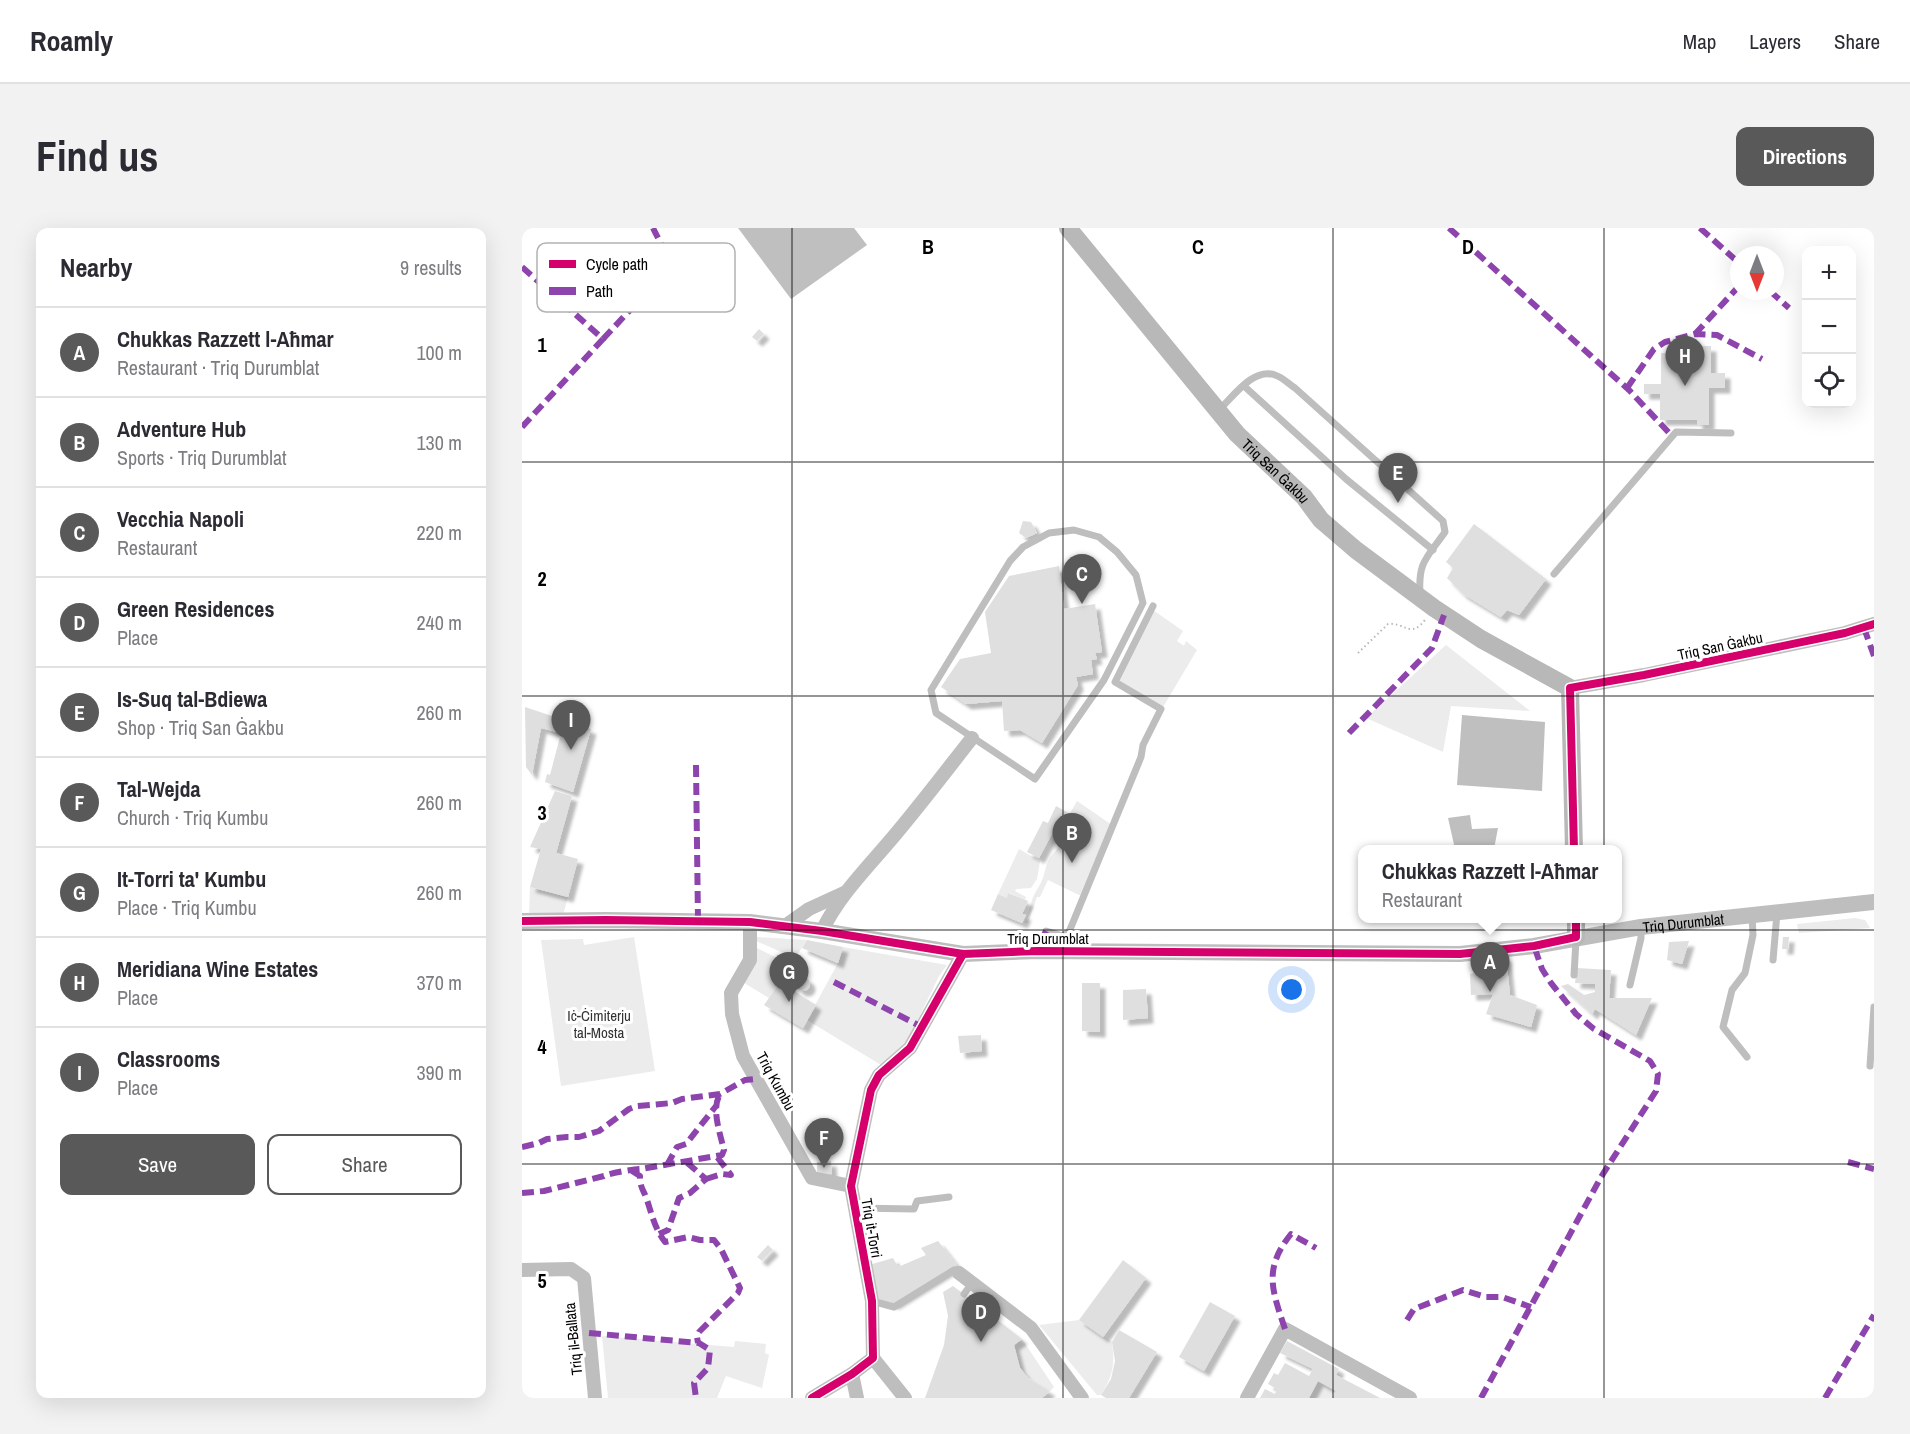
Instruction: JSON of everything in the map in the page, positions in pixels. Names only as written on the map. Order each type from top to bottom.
[{"type":"main road","name":"Triq San Ġakbu","points":[[1068,228],[1237,434],[1304,497],[1321,520],[1427,604],[1481,639],[1570,688]]},
{"type":"main road","points":[[1570,688],[1574,845]]},
{"type":"main road","points":[[1576,923],[1576,938]]},
{"type":"street","name":"Triq San Ġakbu","points":[[1570,688],[1834,636],[1874,624]]},
{"type":"street","points":[[822,931],[847,892],[919,807],[972,738]]},
{"type":"street","points":[[785,926],[809,909],[847,892]]},
{"type":"street","name":"Triq Durumblat","points":[[522,921],[750,922],[963,954],[1037,951],[1460,954],[1534,946],[1641,927],[1874,902]]},
{"type":"street","name":"Triq Kumbu","points":[[750,922],[750,960],[731,993],[732,1014],[742,1056],[812,1178],[851,1186]]},
{"type":"street","name":"Triq it-Torri","points":[[873,1358],[872,1301],[851,1186],[873,1084],[879,1075],[910,1048],[963,954]]},
{"type":"street","name":"Triq il-Ballata","points":[[522,1270],[571,1269],[584,1278],[595,1398]]},
{"type":"street","points":[[956,1272],[968,1289],[1031,1328],[1082,1398]]},
{"type":"street","points":[[1247,1398],[1286,1329],[1404,1397]]},
{"type":"street","points":[[812,1398],[852,1374],[873,1358],[905,1398]]},
{"type":"street","points":[[852,1374],[857,1398]]},
{"type":"lane","points":[[1218,411],[1251,379],[1264,373],[1277,375],[1295,388],[1443,521],[1445,532],[1422,563],[1419,575],[1427,604]]},
{"type":"lane","points":[[1244,386],[1346,479],[1433,550]]},
{"type":"lane","points":[[1554,574],[1676,432],[1731,433]]},
{"type":"lane","points":[[1074,530],[1099,537],[1117,552],[1136,575],[1143,603],[1104,680],[1035,779],[972,738],[936,713],[931,690],[1010,561],[1023,547],[1049,533],[1074,530]]},
{"type":"lane","points":[[1046,931],[1063,936],[1069,932],[1141,757],[1143,745],[1161,709],[1115,682],[1153,606]]},
{"type":"lane","points":[[1773,960],[1776,913]]},
{"type":"lane","points":[[1747,1057],[1723,1027],[1732,990],[1745,973],[1753,935],[1752,916]]},
{"type":"lane","points":[[1630,985],[1641,938],[1641,927]]},
{"type":"lane","points":[[1574,975],[1576,938]]},
{"type":"lane","points":[[1870,1066],[1874,1007]]},
{"type":"lane","points":[[855,1208],[914,1209],[917,1201],[949,1197]]},
{"type":"lane","points":[[872,1301],[894,1307],[956,1272]]},
{"type":"path","points":[[1358,653],[1388,624],[1394,623],[1408,629],[1419,627],[1427,604]]},
{"type":"green space","points":[[1153,610],[1183,631],[1177,641],[1184,646],[1186,641],[1197,650],[1163,707],[1119,681]]},
{"type":"green space","points":[[1446,645],[1530,711],[1451,706],[1443,752],[1366,718]]},
{"type":"green space","points":[[1077,801],[1112,825],[1081,896],[1048,880],[1040,897],[1037,897],[1028,923],[1024,923],[1049,859],[1063,841],[1063,826]]},
{"type":"green space","points":[[1019,849],[1040,861],[1037,879],[1031,888],[1015,891],[1026,897],[1025,900],[1009,893],[1007,898],[998,894]]},
{"type":"green space","points":[[530,887],[568,897],[563,915],[529,915]]},
{"type":"green space","points":[[1855,918],[1865,920],[1870,928],[1799,933],[1797,924]]},
{"type":"green space","name":"Iċ-Ċimiterju tal-Mosta","points":[[634,937],[655,1071],[561,1086],[541,940],[583,939],[584,945]]},
{"type":"green space","points":[[757,937],[807,940],[795,958],[756,941]]},
{"type":"green space","points":[[755,947],[791,965],[769,998],[741,981]]},
{"type":"green space","points":[[843,947],[947,965],[939,976],[905,1046],[881,1065],[807,1020],[838,963]]},
{"type":"green space","points":[[1079,1320],[1112,1342],[1112,1370],[1101,1395],[1097,1395],[1039,1325]]},
{"type":"green space","points":[[602,1336],[734,1347],[735,1341],[766,1344],[765,1353],[769,1355],[762,1388],[726,1376],[717,1398],[608,1398]]},
{"type":"green space","points":[[1022,1339],[1054,1387],[1050,1391],[1029,1378],[1021,1369],[1014,1345]]},
{"type":"green space","points":[[1318,1381],[1336,1391],[1332,1398],[1309,1398]]},
{"type":"shaded area","points":[[738,228],[854,228],[867,245],[791,299]]},
{"type":"shaded area","points":[[1462,715],[1545,722],[1542,791],[1457,785]]},
{"type":"shaded area","points":[[1470,815],[1472,829],[1498,828],[1495,845],[1454,845],[1448,818]]},
{"type":"building","points":[[759,329],[764,334],[757,341],[752,337]]},
{"type":"building","points":[[1688,346],[1711,346],[1711,373],[1725,373],[1725,388],[1709,388],[1709,425],[1697,425],[1697,420],[1660,420],[1660,394],[1644,394],[1644,384],[1661,384],[1661,353],[1688,353]]},
{"type":"building","points":[[1023,521],[1031,522],[1037,533],[1026,538],[1019,533]]},
{"type":"building","points":[[1474,524],[1546,579],[1519,615],[1507,610],[1501,617],[1463,594],[1447,578],[1453,568],[1446,562]]},
{"type":"building","points":[[1059,566],[1064,609],[1095,604],[1102,652],[1095,653],[1097,659],[1091,660],[1093,674],[1076,677],[1078,685],[1042,743],[1020,730],[1004,731],[1002,701],[966,704],[941,687],[960,659],[991,653],[985,612],[1009,576]]},
{"type":"building","points":[[525,707],[591,729],[573,792],[545,782],[547,774],[550,775],[561,733],[541,728],[532,775],[526,767]]},
{"type":"building","points":[[555,791],[572,796],[556,853],[578,859],[568,897],[530,887],[541,849],[530,847]]},
{"type":"building","points":[[1056,806],[1067,812],[1058,829],[1055,828],[1039,858],[1027,852],[1043,821],[1048,823]]},
{"type":"building","points":[[1008,893],[1028,901],[1022,914],[1026,915],[1022,923],[991,910],[998,894],[1007,898]]},
{"type":"building","points":[[1783,937],[1789,937],[1788,949],[1782,949]]},
{"type":"building","points":[[807,940],[843,947],[838,963],[802,948]]},
{"type":"building","points":[[1689,941],[1682,964],[1667,960],[1669,942]]},
{"type":"building","points":[[1506,956],[1510,995],[1537,1005],[1531,1027],[1486,1014],[1493,994],[1471,995],[1470,974],[1485,971],[1483,959]]},
{"type":"building","points":[[1577,968],[1611,970],[1609,998],[1652,998],[1636,1035],[1595,1009],[1592,1014],[1561,986],[1568,984],[1584,995],[1595,992],[1595,984],[1575,983]]},
{"type":"building","points":[[800,977],[806,977],[810,984],[806,991],[800,991],[796,987],[796,981]]},
{"type":"building","points":[[780,982],[816,1005],[803,1028],[764,1005]]},
{"type":"building","points":[[1082,983],[1100,983],[1100,1032],[1082,1031]]},
{"type":"building","points":[[1146,989],[1148,1018],[1123,1020],[1123,990]]},
{"type":"building","points":[[981,1035],[982,1051],[960,1053],[958,1036]]},
{"type":"building","points":[[831,1161],[832,1174],[817,1175],[817,1162]]},
{"type":"building","points":[[938,1241],[957,1265],[894,1304],[877,1299],[869,1265],[893,1258],[898,1267],[926,1255],[921,1248]]},
{"type":"building","points":[[768,1245],[773,1250],[762,1261],[757,1257]]},
{"type":"building","points":[[1123,1260],[1146,1278],[1103,1337],[1079,1320]]},
{"type":"building","points":[[953,1286],[1022,1339],[1014,1345],[1020,1368],[1028,1378],[1050,1391],[1042,1398],[925,1398],[944,1345],[948,1316],[943,1292]]},
{"type":"building","points":[[1210,1302],[1235,1316],[1204,1371],[1179,1357]]},
{"type":"building","points":[[1119,1330],[1157,1352],[1129,1398],[1106,1398],[1101,1395],[1111,1379],[1115,1361],[1112,1342]]},
{"type":"building","points":[[1287,1341],[1339,1369],[1336,1375],[1380,1398],[1332,1398],[1336,1391],[1318,1381],[1309,1398],[1260,1398],[1265,1389],[1275,1394],[1277,1389],[1268,1384],[1274,1373],[1278,1375],[1285,1363],[1309,1376],[1313,1369],[1280,1353]]},
{"type":"marked path","points":[[653,228],[660,243]]},
{"type":"marked path","points":[[1449,228],[1629,390],[1672,436]]},
{"type":"marked path","points":[[1700,228],[1730,255]]},
{"type":"marked path","points":[[522,267],[537,280]]},
{"type":"marked path","points":[[1695,334],[1730,296]]},
{"type":"marked path","points":[[1780,300],[1789,308]]},
{"type":"marked path","points":[[522,427],[603,339],[573,312]]},
{"type":"marked path","points":[[603,339],[628,312]]},
{"type":"marked path","points":[[1627,388],[1654,349],[1665,342],[1695,334],[1717,335],[1762,359]]},
{"type":"marked path","points":[[1349,733],[1432,648],[1444,615]]},
{"type":"marked path","points":[[1864,628],[1874,656]]},
{"type":"marked path","points":[[696,765],[698,921]]},
{"type":"marked path","points":[[1037,951],[1046,931]]},
{"type":"marked path","points":[[1481,1398],[1601,1177],[1656,1091],[1658,1074],[1650,1061],[1594,1029],[1576,1014],[1542,969],[1534,946]]},
{"type":"marked path","points":[[834,982],[922,1027]]},
{"type":"marked path","points":[[522,1147],[547,1139],[579,1137],[599,1131],[629,1109],[637,1106],[672,1103],[682,1099],[720,1094],[745,1080],[755,1079]]},
{"type":"marked path","points":[[522,1193],[544,1191],[622,1171],[722,1155],[724,1150],[716,1114],[720,1094]]},
{"type":"marked path","points":[[667,1165],[677,1147],[686,1144],[716,1106]]},
{"type":"marked path","points":[[706,1179],[722,1174],[731,1175],[717,1157]]},
{"type":"marked path","points":[[659,1234],[668,1230],[679,1198],[690,1193],[706,1179],[685,1161]]},
{"type":"marked path","points":[[1848,1162],[1874,1169]]},
{"type":"marked path","points":[[632,1171],[640,1176],[641,1187],[654,1222],[665,1242],[688,1237],[714,1240],[721,1249],[740,1288],[738,1293],[699,1332],[698,1343]]},
{"type":"marked path","points":[[1285,1329],[1274,1291],[1273,1269],[1276,1258],[1291,1234],[1316,1248]]},
{"type":"marked path","points":[[1407,1320],[1414,1309],[1463,1290],[1486,1297],[1502,1297],[1531,1307]]},
{"type":"marked path","points":[[1825,1398],[1874,1315]]},
{"type":"marked path","points":[[589,1333],[699,1343],[710,1350],[708,1368],[694,1383],[696,1398]]},
{"type":"cycle path","points":[[1574,845],[1570,688],[1845,633],[1874,624]]},
{"type":"cycle path","points":[[522,921],[750,922],[963,954],[1037,951],[1460,954],[1534,946],[1576,937],[1576,923]]},
{"type":"cycle path","points":[[812,1398],[852,1374],[873,1358],[872,1301],[851,1186],[871,1090],[879,1075],[910,1048],[963,954]]},
{"type":"place","name":"Meridiana Wine Estates","points":[[1685,386]]},
{"type":"place","name":"Is-Suq tal-Bdiewa","points":[[1398,503]]},
{"type":"place","name":"Vecchia Napoli","points":[[1082,604]]},
{"type":"place","name":"Classrooms","points":[[571,750]]},
{"type":"place","name":"Adventure Hub","points":[[1072,863]]},
{"type":"place","name":"Chukkas Razzett l-Aħmar","points":[[1490,992]]},
{"type":"place","name":"It-Torri ta' Kumbu","points":[[789,1002]]},
{"type":"place","name":"Tal-Wejda","points":[[824,1168]]},
{"type":"place","name":"Green Residences","points":[[981,1342]]}]
